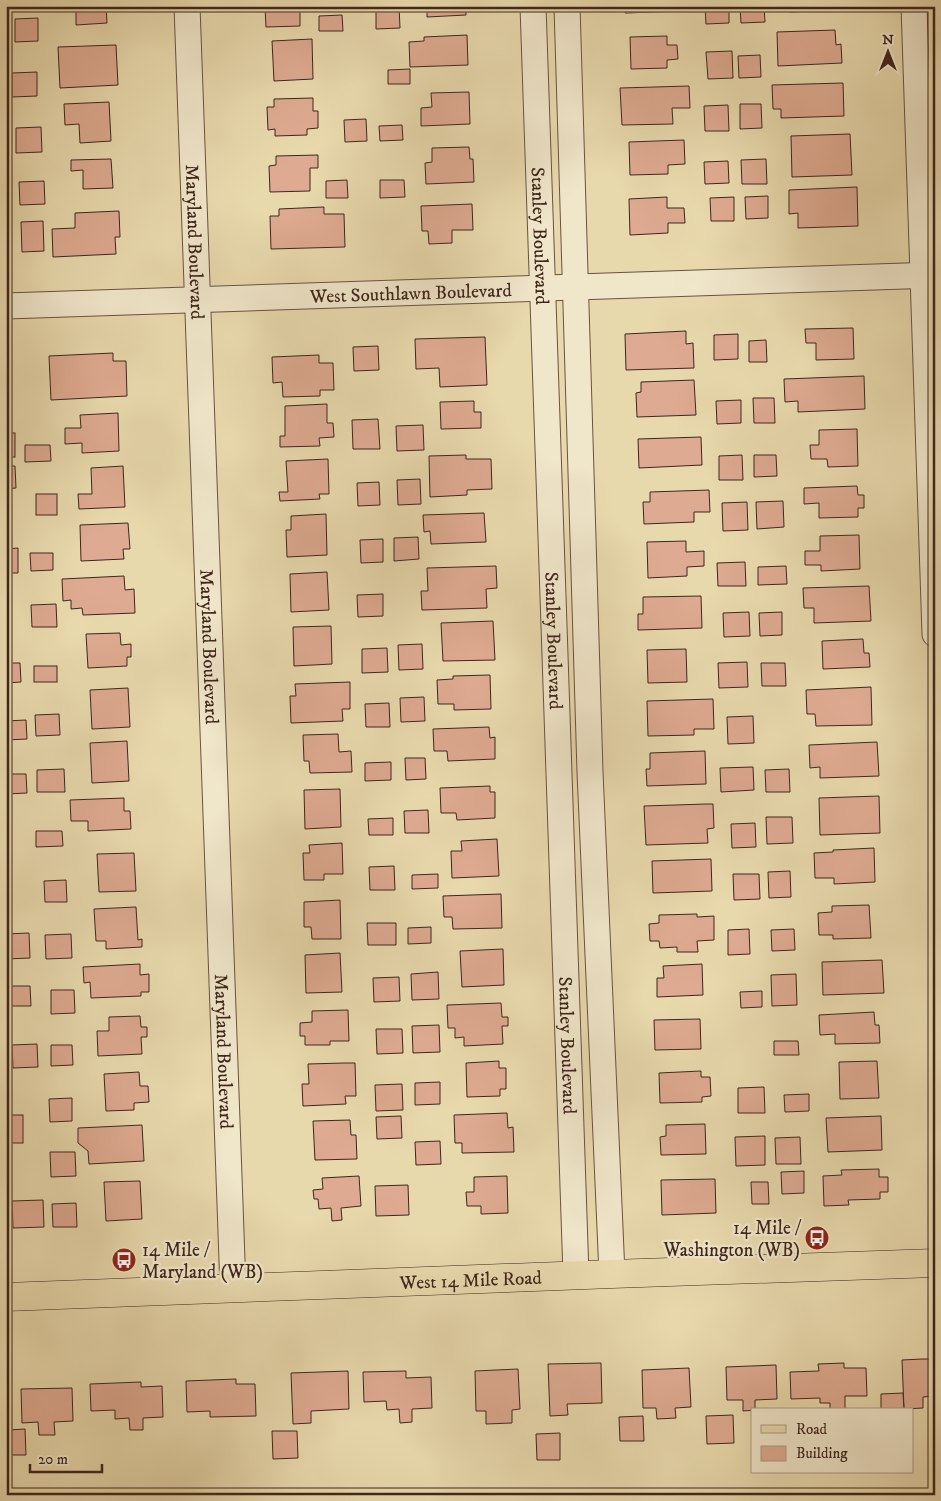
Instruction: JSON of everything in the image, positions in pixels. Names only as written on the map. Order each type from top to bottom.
[{"type":"main road","name":"West 14 Mile Road","points":[[6,1297],[935,1263]]},
{"type":"street","name":"Maryland Boulevard","points":[[187,6],[233,1288]]},
{"type":"street","name":"Stanley Boulevard","points":[[534,6],[576,1275]]},
{"type":"street","name":"Stanley Boulevard","points":[[567,6],[590,772],[612,1274]]},
{"type":"street","points":[[914,6],[929,275],[935,634]]},
{"type":"street","name":"West Southlawn Boulevard","points":[[6,306],[929,275]]},
{"type":"street","points":[[559,774],[590,772]]},
{"type":"building","points":[[65,6],[106,6],[107,23],[76,25],[76,10],[65,10]]},
{"type":"building","points":[[265,6],[300,6],[300,26],[266,27]]},
{"type":"building","points":[[376,6],[399,6],[400,28],[376,29]]},
{"type":"building","points":[[427,6],[466,6],[466,15],[427,17]]},
{"type":"building","points":[[625,6],[682,6],[682,11],[625,13]]},
{"type":"building","points":[[705,6],[729,6],[729,23],[706,24]]},
{"type":"building","points":[[740,6],[764,6],[765,22],[741,23]]},
{"type":"building","points":[[789,6],[842,6],[842,10],[789,12]]},
{"type":"building","points":[[342,15],[343,31],[319,31],[319,16]]},
{"type":"building","points":[[38,18],[38,41],[15,42],[15,19]]},
{"type":"building","points":[[835,30],[836,45],[841,44],[842,63],[778,66],[777,32]]},
{"type":"building","points":[[467,35],[468,65],[410,67],[409,42],[424,41],[424,37]]},
{"type":"building","points":[[667,36],[667,45],[677,45],[678,59],[667,60],[667,68],[631,69],[630,37]]},
{"type":"building","points":[[312,39],[313,79],[274,81],[272,41]]},
{"type":"building","points":[[116,45],[118,85],[60,88],[58,47]]},
{"type":"building","points":[[732,51],[733,78],[708,79],[706,52]]},
{"type":"building","points":[[760,55],[761,77],[739,78],[738,56]]},
{"type":"building","points":[[410,69],[410,84],[388,84],[388,70]]},
{"type":"building","points":[[37,72],[37,96],[12,97],[12,73]]},
{"type":"building","points":[[843,83],[844,116],[781,118],[781,109],[773,109],[772,85]]},
{"type":"building","points":[[689,86],[690,108],[672,108],[673,124],[622,125],[620,88]]},
{"type":"building","points":[[469,92],[470,124],[421,126],[421,108],[432,107],[431,93]]},
{"type":"building","points":[[313,98],[313,111],[318,111],[318,128],[307,129],[307,135],[275,136],[275,129],[268,130],[267,107],[274,107],[274,99]]},
{"type":"building","points":[[109,102],[111,141],[80,143],[79,124],[65,125],[64,104]]},
{"type":"building","points":[[740,104],[761,104],[762,128],[740,129]]},
{"type":"building","points":[[728,105],[729,131],[705,131],[704,106]]},
{"type":"building","points":[[366,119],[367,141],[345,142],[344,120]]},
{"type":"building","points":[[402,125],[403,140],[380,141],[379,126]]},
{"type":"building","points":[[41,127],[42,152],[16,153],[16,128]]},
{"type":"building","points":[[850,134],[852,175],[792,177],[791,136]]},
{"type":"building","points":[[684,140],[685,164],[668,165],[668,174],[630,175],[629,142]]},
{"type":"building","points":[[469,147],[470,159],[473,159],[474,182],[426,184],[425,163],[432,162],[432,148]]},
{"type":"building","points":[[318,155],[318,168],[310,168],[310,191],[270,192],[269,166],[276,165],[276,156]]},
{"type":"building","points":[[111,159],[113,188],[83,189],[83,170],[71,171],[71,160]]},
{"type":"building","points":[[766,159],[767,184],[742,184],[741,160]]},
{"type":"building","points":[[728,161],[729,183],[705,184],[704,162]]},
{"type":"building","points":[[347,180],[348,198],[326,198],[326,181]]},
{"type":"building","points":[[380,180],[404,180],[405,197],[380,198]]},
{"type":"building","points":[[44,181],[45,204],[20,205],[19,182]]},
{"type":"building","points":[[857,187],[858,226],[798,228],[798,213],[789,214],[789,190]]},
{"type":"building","points":[[768,196],[768,218],[746,219],[745,197]]},
{"type":"building","points":[[667,197],[667,208],[684,208],[685,223],[668,223],[668,233],[630,235],[629,199]]},
{"type":"building","points":[[734,197],[734,221],[711,221],[710,198]]},
{"type":"building","points":[[472,204],[473,230],[452,230],[452,243],[429,244],[428,231],[422,231],[421,206]]},
{"type":"building","points":[[324,207],[324,214],[344,214],[345,247],[271,249],[270,216],[279,216],[279,209]]},
{"type":"building","points":[[119,211],[120,237],[115,237],[116,254],[53,257],[52,229],[75,228],[75,213]]},
{"type":"building","points":[[43,221],[44,251],[22,252],[21,222]]},
{"type":"building","points":[[853,328],[854,359],[816,360],[816,343],[806,343],[805,329]]},
{"type":"building","points":[[686,331],[686,344],[693,343],[694,368],[626,370],[625,334]]},
{"type":"building","points":[[738,334],[738,359],[714,360],[714,335]]},
{"type":"building","points":[[485,337],[487,385],[440,387],[439,368],[416,369],[415,339]]},
{"type":"building","points":[[766,340],[767,362],[749,362],[749,341]]},
{"type":"building","points":[[378,346],[379,370],[354,371],[353,347]]},
{"type":"building","points":[[113,353],[113,361],[126,361],[127,396],[51,400],[49,356]]},
{"type":"building","points":[[319,355],[319,363],[333,363],[334,390],[320,390],[320,396],[283,397],[282,382],[273,383],[272,357]]},
{"type":"building","points":[[864,376],[865,409],[798,412],[798,401],[785,402],[784,379]]},
{"type":"building","points":[[694,380],[696,415],[637,417],[636,393],[641,392],[641,382]]},
{"type":"building","points":[[753,398],[774,398],[775,423],[754,423]]},
{"type":"building","points":[[741,400],[741,423],[717,424],[716,401]]},
{"type":"building","points":[[474,401],[474,412],[481,412],[481,428],[441,429],[440,402]]},
{"type":"building","points":[[327,404],[327,423],[333,423],[334,437],[319,438],[320,446],[280,447],[280,436],[285,436],[285,406]]},
{"type":"building","points":[[118,413],[119,451],[82,453],[82,443],[65,444],[65,428],[81,428],[80,415]]},
{"type":"building","points":[[378,419],[380,449],[353,449],[352,420]]},
{"type":"building","points":[[423,425],[424,450],[397,451],[396,426]]},
{"type":"building","points":[[857,429],[858,466],[828,467],[827,459],[811,459],[810,445],[819,445],[819,430]]},
{"type":"building","points":[[6,433],[15,433],[15,457],[6,457]]},
{"type":"building","points":[[701,437],[702,465],[639,468],[638,439]]},
{"type":"building","points":[[25,445],[50,445],[51,461],[25,462]]},
{"type":"building","points":[[466,455],[466,459],[491,459],[492,489],[467,490],[467,495],[430,497],[429,456]]},
{"type":"building","points":[[742,455],[743,480],[719,480],[719,456]]},
{"type":"building","points":[[754,455],[776,455],[777,476],[754,477]]},
{"type":"building","points":[[328,459],[329,494],[319,494],[320,499],[280,501],[279,492],[288,492],[286,461]]},
{"type":"building","points":[[6,466],[15,466],[16,488],[6,489]]},
{"type":"building","points":[[123,466],[125,507],[79,509],[78,494],[92,494],[91,468]]},
{"type":"building","points":[[420,479],[421,504],[398,505],[397,480]]},
{"type":"building","points":[[379,482],[380,505],[358,506],[357,483]]},
{"type":"building","points":[[857,486],[858,495],[864,495],[864,508],[858,508],[858,517],[819,518],[819,503],[804,504],[804,488]]},
{"type":"building","points":[[709,490],[710,512],[694,512],[694,522],[644,524],[643,502],[650,502],[650,492]]},
{"type":"building","points":[[36,494],[57,494],[57,515],[36,515]]},
{"type":"building","points":[[783,501],[784,527],[757,529],[756,502]]},
{"type":"building","points":[[747,502],[748,530],[723,531],[722,503]]},
{"type":"building","points":[[484,513],[486,542],[431,544],[430,531],[424,532],[423,515]]},
{"type":"building","points":[[326,514],[327,555],[287,557],[286,530],[291,530],[291,516]]},
{"type":"building","points":[[128,523],[130,549],[123,549],[124,559],[81,561],[80,525]]},
{"type":"building","points":[[859,535],[860,569],[821,571],[821,565],[805,565],[805,551],[820,551],[820,536]]},
{"type":"building","points":[[418,537],[419,559],[394,561],[394,538]]},
{"type":"building","points":[[383,539],[383,562],[361,563],[360,540]]},
{"type":"building","points":[[686,541],[686,552],[704,551],[704,566],[687,567],[687,576],[648,578],[647,542]]},
{"type":"building","points":[[18,548],[18,573],[6,573],[6,549]]},
{"type":"building","points":[[30,553],[53,553],[53,570],[31,571]]},
{"type":"building","points":[[745,562],[746,586],[718,586],[717,563]]},
{"type":"building","points":[[496,566],[497,588],[486,589],[487,608],[422,610],[421,591],[428,591],[427,568]]},
{"type":"building","points":[[786,566],[787,584],[758,585],[758,567]]},
{"type":"building","points":[[327,572],[329,610],[291,612],[290,574]]},
{"type":"building","points":[[124,576],[125,590],[134,589],[135,613],[83,615],[82,608],[71,609],[71,600],[63,601],[62,579]]},
{"type":"building","points":[[869,586],[871,621],[814,623],[814,608],[804,608],[803,588]]},
{"type":"building","points":[[383,594],[383,616],[358,617],[357,595]]},
{"type":"building","points":[[701,596],[702,628],[638,630],[638,614],[643,614],[643,597]]},
{"type":"building","points":[[56,604],[57,627],[32,627],[31,605]]},
{"type":"building","points":[[749,612],[750,636],[724,637],[723,613]]},
{"type":"building","points":[[782,612],[782,635],[760,636],[759,613]]},
{"type":"building","points":[[493,621],[495,660],[443,661],[441,623]]},
{"type":"building","points":[[331,626],[332,664],[294,666],[293,627]]},
{"type":"building","points":[[120,633],[121,645],[131,644],[131,657],[127,657],[127,666],[88,668],[86,634]]},
{"type":"building","points":[[863,639],[864,653],[869,653],[870,667],[823,669],[822,641]]},
{"type":"building","points":[[422,644],[423,669],[399,670],[398,645]]},
{"type":"building","points":[[387,648],[388,672],[362,673],[362,649]]},
{"type":"building","points":[[686,649],[687,682],[648,683],[647,650]]},
{"type":"building","points":[[747,662],[748,687],[719,688],[718,663]]},
{"type":"building","points":[[6,663],[20,663],[21,682],[6,683]]},
{"type":"building","points":[[761,663],[785,663],[786,686],[762,686]]},
{"type":"building","points":[[34,666],[57,666],[57,682],[34,682]]},
{"type":"building","points":[[490,675],[491,709],[454,710],[454,704],[438,704],[437,680],[453,679],[453,676]]},
{"type":"building","points":[[350,682],[350,709],[342,709],[343,721],[291,723],[290,696],[296,696],[295,684]]},
{"type":"building","points":[[871,687],[872,725],[816,726],[815,714],[807,714],[806,690]]},
{"type":"building","points":[[128,688],[130,727],[92,729],[90,690]]},
{"type":"building","points":[[424,697],[425,721],[401,722],[400,698]]},
{"type":"building","points":[[713,699],[714,729],[694,729],[694,735],[648,736],[647,701]]},
{"type":"building","points":[[389,703],[390,727],[366,727],[365,704]]},
{"type":"building","points":[[59,714],[60,735],[36,736],[35,715]]},
{"type":"building","points":[[753,716],[754,743],[728,744],[727,717]]},
{"type":"building","points":[[26,720],[27,739],[6,740],[6,721]]},
{"type":"building","points":[[489,727],[490,738],[495,737],[495,759],[448,761],[447,751],[434,751],[433,729]]},
{"type":"building","points":[[338,734],[339,752],[351,751],[352,772],[310,773],[309,761],[304,761],[303,735]]},
{"type":"building","points":[[127,741],[129,781],[92,783],[90,743]]},
{"type":"building","points":[[877,742],[879,776],[820,778],[820,767],[810,768],[809,745]]},
{"type":"building","points":[[705,751],[706,784],[647,786],[646,769],[650,769],[650,753]]},
{"type":"building","points":[[405,758],[425,758],[426,779],[406,780]]},
{"type":"building","points":[[391,762],[391,780],[365,781],[365,763]]},
{"type":"building","points":[[753,767],[754,790],[721,792],[720,768]]},
{"type":"building","points":[[64,769],[65,792],[37,792],[37,770]]},
{"type":"building","points":[[789,769],[790,792],[766,792],[765,770]]},
{"type":"building","points":[[6,774],[26,774],[27,793],[6,794]]},
{"type":"building","points":[[490,786],[490,792],[495,792],[495,818],[457,820],[456,813],[441,813],[440,788]]},
{"type":"building","points":[[340,789],[341,827],[305,829],[304,790]]},
{"type":"building","points":[[879,796],[880,833],[820,835],[819,798]]},
{"type":"building","points":[[124,798],[124,811],[130,811],[131,829],[88,831],[88,821],[71,821],[70,800]]},
{"type":"building","points":[[713,804],[714,828],[707,829],[708,843],[646,845],[644,806]]},
{"type":"building","points":[[428,810],[429,833],[405,833],[404,811]]},
{"type":"building","points":[[766,817],[792,817],[793,843],[767,844]]},
{"type":"building","points":[[393,818],[393,835],[369,835],[368,819]]},
{"type":"building","points":[[755,823],[756,847],[732,848],[731,824]]},
{"type":"building","points":[[36,831],[62,831],[63,846],[36,847]]},
{"type":"building","points":[[497,839],[499,876],[452,878],[451,851],[462,851],[461,841]]},
{"type":"building","points":[[342,843],[343,874],[324,874],[324,880],[304,880],[303,853],[310,853],[309,845]]},
{"type":"building","points":[[874,848],[875,882],[834,884],[834,878],[815,878],[814,853]]},
{"type":"building","points":[[134,853],[136,891],[99,892],[97,854]]},
{"type":"building","points":[[711,859],[712,891],[653,893],[652,861]]},
{"type":"building","points":[[394,866],[395,890],[370,890],[369,867]]},
{"type":"building","points":[[790,871],[791,897],[769,898],[768,872]]},
{"type":"building","points":[[438,874],[438,888],[412,889],[412,875]]},
{"type":"building","points":[[733,874],[759,874],[760,899],[734,900]]},
{"type":"building","points":[[66,880],[67,902],[45,902],[44,881]]},
{"type":"building","points":[[501,894],[502,928],[453,929],[452,917],[444,917],[443,896]]},
{"type":"building","points":[[340,900],[341,939],[312,939],[311,927],[304,927],[304,902]]},
{"type":"building","points":[[869,905],[871,938],[833,939],[833,935],[819,935],[818,913],[832,912],[832,906]]},
{"type":"building","points":[[136,907],[138,940],[142,939],[142,947],[106,949],[106,941],[96,941],[94,909]]},
{"type":"building","points":[[697,914],[697,917],[714,916],[714,940],[697,941],[698,952],[677,952],[677,947],[660,948],[659,941],[650,941],[649,924],[659,923],[659,915]]},
{"type":"building","points":[[367,923],[396,923],[396,945],[368,945]]},
{"type":"building","points":[[431,927],[431,943],[408,944],[408,928]]},
{"type":"building","points":[[749,929],[750,954],[728,955],[728,930]]},
{"type":"building","points":[[794,929],[795,950],[772,951],[771,930]]},
{"type":"building","points":[[29,933],[30,958],[6,959],[6,934]]},
{"type":"building","points":[[71,934],[72,958],[46,959],[45,935]]},
{"type":"building","points":[[503,949],[504,985],[462,987],[460,951]]},
{"type":"building","points":[[340,953],[342,992],[306,993],[305,955]]},
{"type":"building","points":[[882,960],[884,993],[823,995],[822,962]]},
{"type":"building","points":[[140,964],[140,975],[149,974],[149,992],[141,992],[141,996],[91,998],[90,982],[84,983],[83,967]]},
{"type":"building","points":[[702,964],[703,995],[657,997],[657,978],[664,978],[663,966]]},
{"type":"building","points":[[438,972],[439,999],[412,1000],[411,974]]},
{"type":"building","points":[[796,974],[797,1005],[772,1006],[771,975]]},
{"type":"building","points":[[399,977],[400,1001],[374,1002],[373,978]]},
{"type":"building","points":[[7,986],[30,986],[31,1006],[7,1006]]},
{"type":"building","points":[[51,990],[74,990],[75,1013],[51,1014]]},
{"type":"building","points":[[762,991],[762,1007],[741,1008],[740,992]]},
{"type":"building","points":[[501,1003],[502,1017],[508,1017],[508,1026],[502,1026],[503,1044],[464,1046],[464,1037],[455,1038],[455,1028],[448,1028],[447,1005]]},
{"type":"building","points":[[348,1010],[349,1041],[330,1041],[330,1045],[305,1045],[305,1036],[300,1036],[300,1023],[312,1022],[312,1011]]},
{"type":"building","points":[[874,1012],[875,1025],[879,1025],[880,1043],[835,1044],[835,1034],[820,1035],[819,1015]]},
{"type":"building","points":[[140,1016],[141,1027],[147,1027],[147,1037],[141,1037],[142,1054],[98,1056],[97,1031],[109,1031],[109,1017]]},
{"type":"building","points":[[700,1019],[701,1049],[655,1050],[654,1020]]},
{"type":"building","points":[[439,1025],[440,1052],[413,1053],[412,1026]]},
{"type":"building","points":[[376,1029],[402,1029],[403,1053],[377,1054]]},
{"type":"building","points":[[774,1041],[798,1041],[799,1055],[774,1055]]},
{"type":"building","points":[[37,1044],[38,1067],[13,1068],[12,1045]]},
{"type":"building","points":[[51,1045],[72,1045],[73,1065],[51,1066]]},
{"type":"building","points":[[499,1061],[499,1068],[506,1068],[506,1089],[500,1089],[500,1096],[467,1097],[466,1063]]},
{"type":"building","points":[[877,1061],[879,1098],[840,1099],[839,1062]]},
{"type":"building","points":[[355,1063],[356,1096],[345,1096],[346,1104],[303,1106],[302,1084],[309,1084],[308,1064]]},
{"type":"building","points":[[701,1071],[701,1077],[710,1077],[711,1096],[702,1097],[702,1102],[660,1103],[659,1073]]},
{"type":"building","points":[[139,1072],[140,1086],[148,1086],[149,1102],[134,1103],[134,1110],[106,1111],[104,1074]]},
{"type":"building","points":[[440,1082],[440,1104],[415,1105],[415,1083]]},
{"type":"building","points":[[402,1084],[403,1110],[376,1111],[375,1085]]},
{"type":"building","points":[[764,1087],[765,1113],[738,1113],[738,1088]]},
{"type":"building","points":[[809,1094],[809,1111],[785,1112],[784,1095]]},
{"type":"building","points":[[72,1098],[72,1121],[50,1122],[49,1099]]},
{"type":"building","points":[[507,1113],[508,1128],[513,1127],[514,1152],[462,1153],[462,1143],[455,1143],[454,1115]]},
{"type":"building","points":[[6,1115],[23,1115],[23,1143],[6,1143]]},
{"type":"building","points":[[401,1116],[402,1138],[377,1139],[376,1117]]},
{"type":"building","points":[[881,1116],[882,1150],[828,1152],[826,1118]]},
{"type":"building","points":[[350,1120],[351,1135],[356,1135],[357,1159],[315,1160],[313,1121]]},
{"type":"building","points":[[705,1124],[706,1154],[661,1155],[660,1137],[666,1136],[666,1125]]},
{"type":"building","points":[[142,1125],[144,1161],[89,1164],[88,1151],[78,1143],[78,1128]]},
{"type":"building","points":[[765,1136],[765,1165],[736,1166],[735,1137]]},
{"type":"building","points":[[800,1137],[801,1164],[776,1164],[775,1138]]},
{"type":"building","points":[[440,1141],[441,1164],[416,1165],[415,1142]]},
{"type":"building","points":[[50,1152],[75,1152],[76,1176],[51,1177]]},
{"type":"building","points":[[879,1169],[879,1177],[888,1177],[888,1192],[880,1192],[880,1199],[848,1200],[849,1205],[824,1206],[823,1176],[842,1175],[841,1170]]},
{"type":"building","points":[[804,1171],[804,1193],[782,1194],[781,1172]]},
{"type":"building","points":[[359,1176],[361,1206],[341,1208],[342,1220],[332,1221],[331,1208],[319,1209],[318,1199],[314,1199],[313,1190],[323,1189],[322,1178]]},
{"type":"building","points":[[507,1176],[508,1213],[481,1214],[481,1206],[467,1206],[466,1192],[474,1192],[474,1177]]},
{"type":"building","points":[[715,1179],[716,1213],[662,1215],[661,1180]]},
{"type":"building","points":[[140,1181],[142,1219],[106,1221],[104,1182]]},
{"type":"building","points":[[751,1182],[768,1182],[769,1204],[752,1204]]},
{"type":"building","points":[[408,1185],[409,1215],[376,1216],[375,1186]]},
{"type":"building","points":[[43,1200],[44,1227],[13,1228],[12,1201]]},
{"type":"building","points":[[76,1203],[77,1227],[53,1227],[52,1204]]},
{"type":"building","points":[[935,1359],[935,1396],[923,1397],[923,1408],[904,1408],[902,1360]]},
{"type":"building","points":[[601,1363],[602,1403],[567,1404],[568,1415],[550,1416],[548,1364]]},
{"type":"building","points":[[844,1363],[844,1368],[866,1368],[867,1396],[845,1396],[845,1408],[830,1408],[830,1403],[820,1403],[820,1398],[791,1399],[790,1372],[819,1371],[818,1364]]},
{"type":"building","points":[[776,1365],[777,1399],[755,1400],[755,1408],[743,1411],[743,1400],[727,1400],[726,1367]]},
{"type":"building","points":[[689,1368],[691,1407],[675,1408],[676,1418],[657,1419],[656,1408],[643,1408],[642,1370]]},
{"type":"building","points":[[518,1369],[520,1409],[512,1410],[512,1423],[486,1424],[486,1411],[476,1411],[475,1371]]},
{"type":"building","points":[[348,1371],[349,1409],[311,1411],[311,1423],[293,1424],[291,1373]]},
{"type":"building","points":[[406,1371],[406,1378],[431,1377],[432,1408],[412,1409],[412,1422],[400,1423],[399,1409],[387,1410],[386,1401],[364,1402],[363,1372]]},
{"type":"building","points":[[236,1379],[236,1384],[255,1384],[256,1416],[210,1417],[210,1411],[187,1412],[186,1381]]},
{"type":"building","points":[[141,1382],[141,1387],[162,1386],[163,1417],[143,1418],[143,1430],[130,1430],[129,1418],[115,1419],[115,1410],[91,1411],[90,1384]]},
{"type":"building","points":[[72,1388],[73,1421],[54,1422],[55,1435],[39,1435],[38,1422],[22,1423],[21,1389]]},
{"type":"building","points":[[903,1393],[904,1408],[881,1408],[881,1394]]},
{"type":"building","points":[[733,1415],[734,1443],[707,1444],[706,1416]]},
{"type":"building","points":[[643,1416],[644,1441],[620,1441],[619,1417]]},
{"type":"building","points":[[25,1429],[26,1455],[10,1455],[9,1430]]},
{"type":"building","points":[[272,1431],[297,1431],[298,1458],[273,1459]]},
{"type":"building","points":[[560,1433],[560,1460],[537,1460],[536,1434]]},
{"type":"place","name":"14 Mile / Washington (WB)","points":[[817,1238]]},
{"type":"place","name":"14 Mile / Maryland (WB)","points":[[124,1260]]}]
